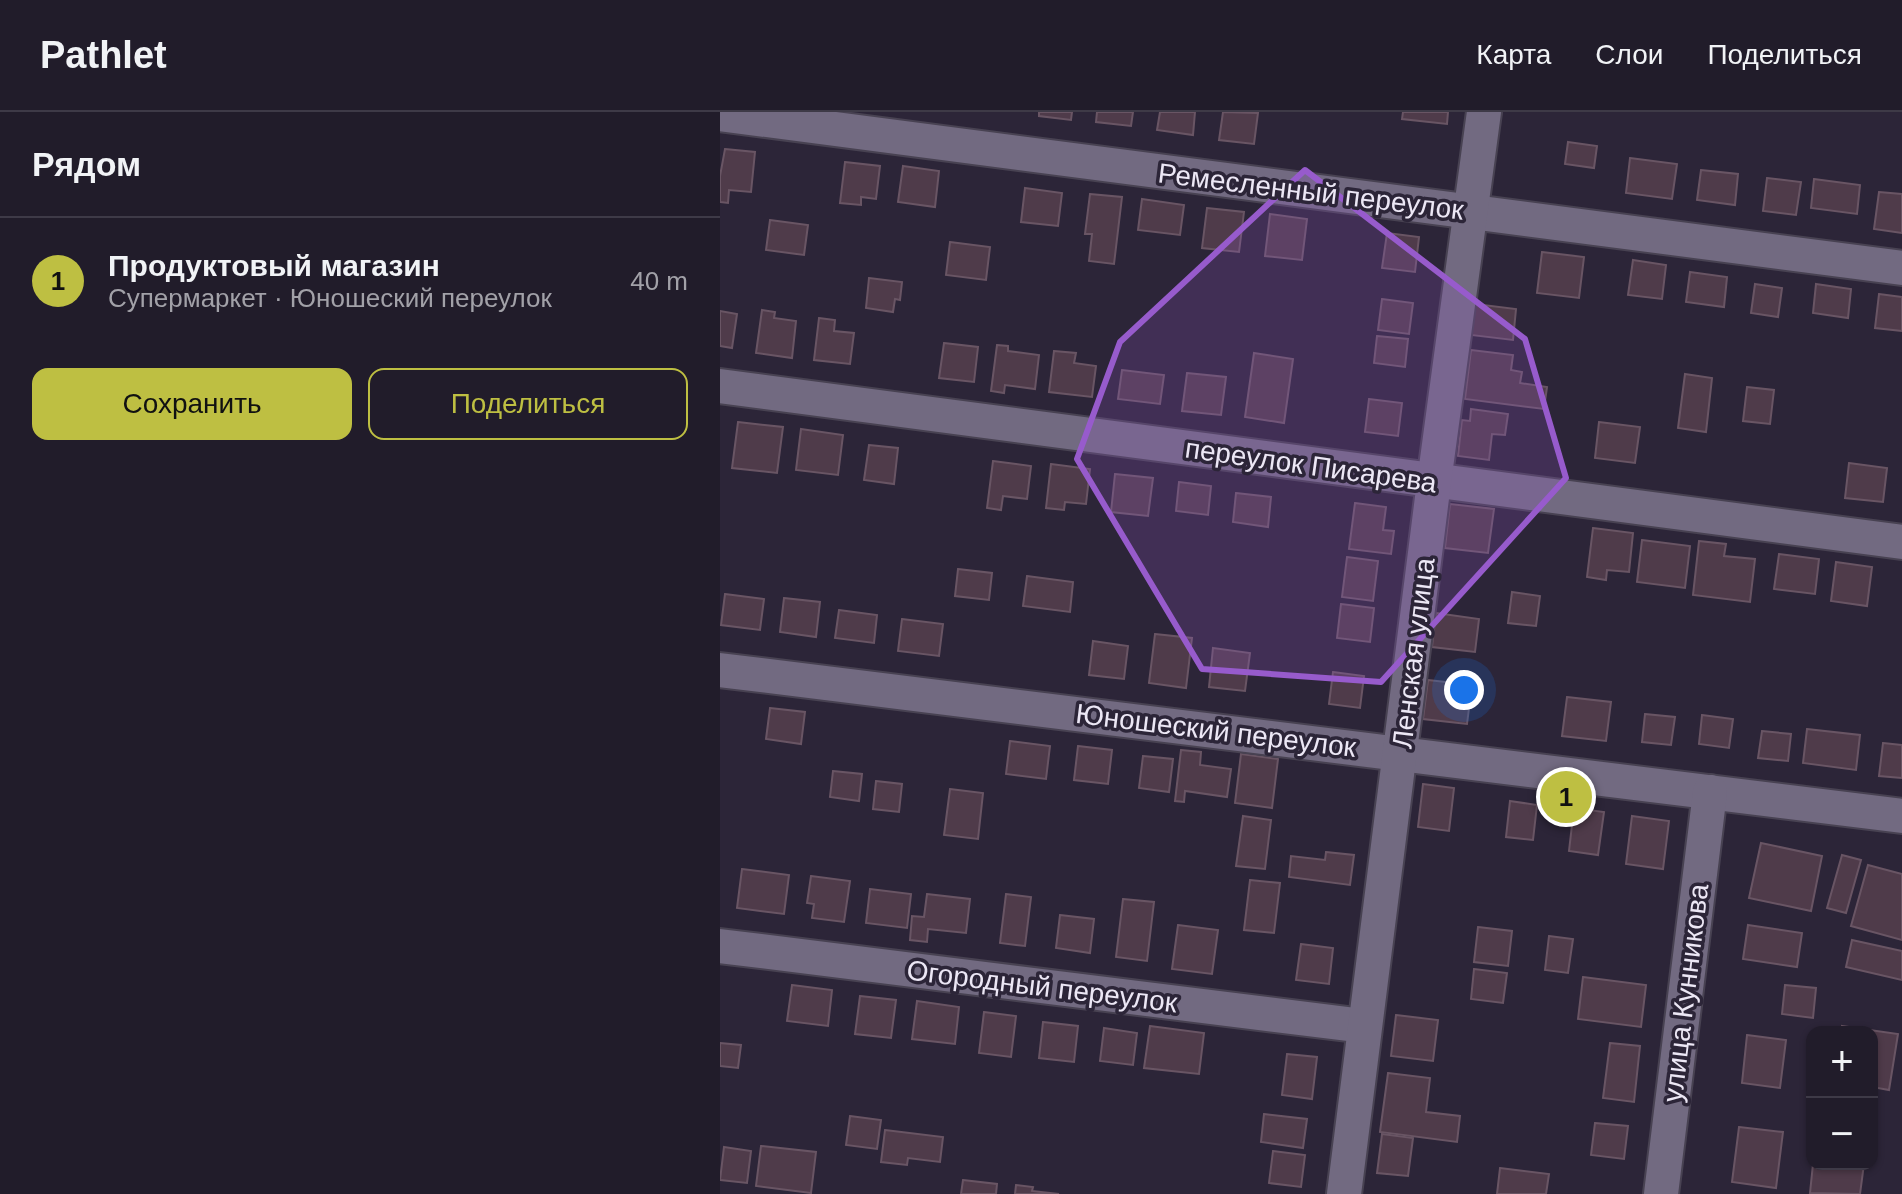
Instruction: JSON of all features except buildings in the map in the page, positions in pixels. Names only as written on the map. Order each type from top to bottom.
[{"type":"street","name":"Ленская улица","points":[[1344,1194],[1484,112]]},
{"type":"street","name":"Ремесленный переулок","points":[[720,114],[1902,268]]},
{"type":"street","name":"переулок Писарева","points":[[720,386],[1902,542]]},
{"type":"street","name":"Юношеский переулок","points":[[720,670],[1902,816]]},
{"type":"street","name":"улица Кунникова","points":[[1661,1194],[1710,792]]},
{"type":"street","name":"Огородный переулок","points":[[720,946],[1364,1026]]},
{"type":"highlighted area","points":[[1305,170],[1525,339],[1566,478],[1381,682],[1202,669],[1077,459],[1120,342]]},
{"type":"place","name":"Продуктовый магазин","points":[[1566,797]]}]
